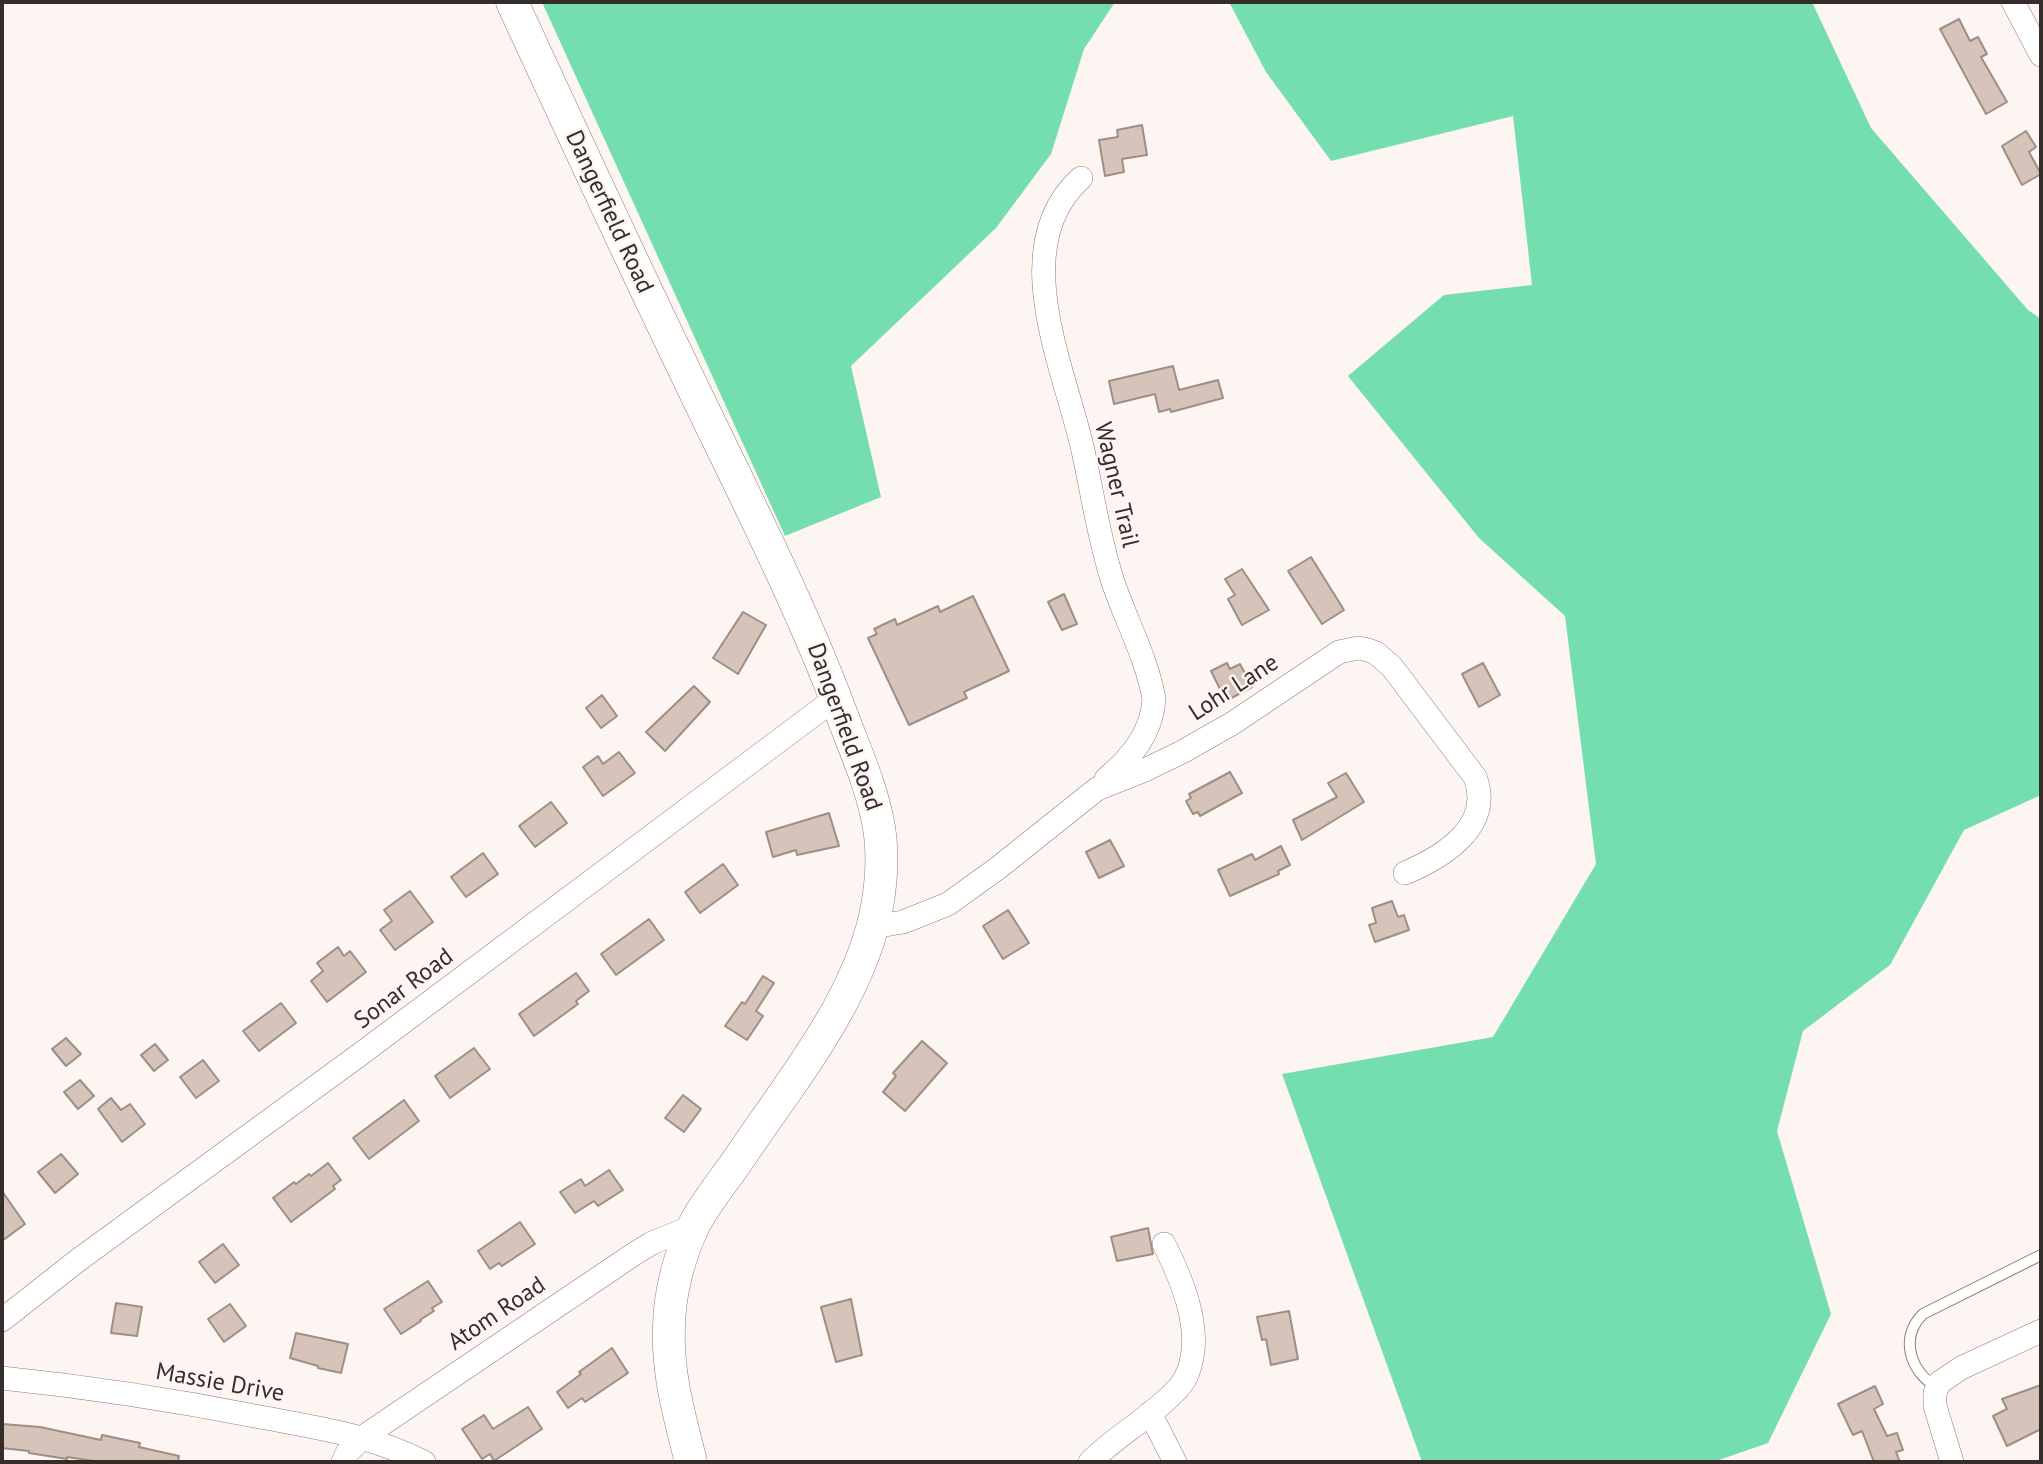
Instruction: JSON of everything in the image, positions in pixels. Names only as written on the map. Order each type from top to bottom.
[{"type":"street","name":"Dangerfield Road","points":[[512,2],[811,634],[864,772],[878,819],[881,841],[881,875],[873,926],[850,986],[819,1040],[694,1226],[673,1290],[668,1326],[674,1390],[691,1462]]},
{"type":"street","points":[[2013,2],[2041,55]]},
{"type":"street","name":"Wagner Trail","points":[[1081,178],[1060,200],[1047,236],[1045,284],[1049,321],[1056,358],[1084,453],[1099,536],[1154,699],[1149,727],[1136,749],[1097,789]]},
{"type":"street","name":"Lohr Lane","points":[[873,926],[922,916],[948,904],[1097,789],[1145,771],[1192,746],[1233,723],[1339,652],[1358,648],[1376,653],[1401,677],[1475,777],[1480,790],[1475,816],[1455,844],[1443,855],[1405,873]]},
{"type":"street","name":"Sonar Road","points":[[2,1320],[76,1261],[362,1053],[836,698]]},
{"type":"street","name":"Atom Road","points":[[343,1462],[347,1453],[363,1437],[634,1254],[652,1243],[694,1226]]},
{"type":"street","points":[[1090,1462],[1164,1402],[1185,1379],[1193,1357],[1190,1314],[1178,1274],[1164,1244]]},
{"type":"street","points":[[1952,1462],[1935,1406],[1937,1387],[1943,1379],[1961,1368],[2041,1331]]},
{"type":"street","name":"Massie Drive","points":[[2,1378],[83,1386],[177,1401],[363,1437],[424,1462]]},
{"type":"street","points":[[1150,1413],[1175,1462]]},
{"type":"lane","points":[[1937,1387],[1924,1380],[1909,1348],[1913,1323],[1923,1314],[2041,1255]]},
{"type":"green space","points":[[542,2],[1115,2],[1084,49],[1051,154],[996,228],[851,366],[881,497],[785,536]]},
{"type":"green space","points":[[1229,2],[1812,2],[1871,128],[2028,310],[2041,319],[2041,795],[1964,830],[1890,965],[1803,1031],[1777,1131],[1831,1314],[1768,1443],[1713,1462],[1422,1462],[1282,1074],[1493,1037],[1596,864],[1565,616],[1479,538],[1348,376],[1444,295],[1532,285],[1513,116],[1331,161],[1266,72]]},
{"type":"building","points":[[1959,19],[1970,41],[1978,37],[1987,54],[1981,57],[2007,102],[1986,114],[1940,29]]},
{"type":"building","points":[[1142,125],[1147,155],[1122,159],[1124,172],[1105,176],[1099,140],[1118,137],[1117,130]]},
{"type":"building","points":[[2026,131],[2036,147],[2029,152],[2041,174],[2022,185],[2002,146]]},
{"type":"building","points":[[1173,366],[1179,390],[1218,380],[1223,398],[1171,412],[1170,409],[1159,412],[1155,394],[1114,404],[1109,381]]},
{"type":"building","points":[[1311,557],[1344,610],[1322,624],[1288,571]]},
{"type":"building","points":[[1242,569],[1269,610],[1242,625],[1228,599],[1235,595],[1225,579]]},
{"type":"building","points":[[1064,594],[1077,624],[1062,630],[1048,602]]},
{"type":"building","points":[[973,596],[1009,671],[964,692],[967,698],[909,725],[868,638],[877,634],[874,629],[895,619],[897,625],[938,606],[940,612]]},
{"type":"building","points":[[743,612],[766,625],[738,674],[713,658]]},
{"type":"building","points":[[1227,663],[1230,669],[1240,664],[1252,687],[1226,701],[1211,671]]},
{"type":"building","points":[[1483,663],[1500,695],[1479,707],[1462,674]]},
{"type":"building","points":[[694,686],[710,702],[665,751],[646,732]]},
{"type":"building","points":[[602,695],[617,716],[601,728],[586,708]]},
{"type":"building","points":[[619,752],[635,773],[603,796],[583,767],[598,756],[603,764]]},
{"type":"building","points":[[1230,772],[1242,793],[1200,816],[1198,812],[1193,814],[1186,801],[1191,798],[1189,794]]},
{"type":"building","points":[[1346,773],[1364,802],[1302,840],[1293,820],[1337,797],[1328,783]]},
{"type":"building","points":[[551,802],[567,823],[535,847],[519,826]]},
{"type":"building","points":[[829,813],[839,846],[797,855],[796,850],[773,857],[766,832]]},
{"type":"building","points":[[1110,840],[1124,866],[1099,878],[1086,852]]},
{"type":"building","points":[[1281,846],[1290,865],[1278,871],[1279,874],[1230,896],[1218,870],[1252,854],[1255,860]]},
{"type":"building","points":[[483,853],[498,874],[466,897],[451,877]]},
{"type":"building","points":[[723,864],[738,885],[700,913],[685,892]]},
{"type":"building","points":[[410,891],[433,922],[395,950],[380,930],[392,921],[384,910]]},
{"type":"building","points":[[1392,901],[1398,917],[1404,915],[1409,930],[1375,942],[1369,925],[1376,923],[1372,908]]},
{"type":"building","points":[[1008,910],[1029,943],[1003,959],[983,926]]},
{"type":"building","points":[[649,919],[664,940],[616,975],[601,954]]},
{"type":"building","points":[[338,947],[344,956],[350,951],[366,972],[327,1002],[311,981],[323,971],[317,963]]},
{"type":"building","points":[[576,973],[589,991],[576,1001],[578,1004],[534,1036],[519,1014]]},
{"type":"building","points":[[763,976],[774,983],[756,1011],[763,1016],[747,1040],[725,1026],[742,1002],[745,1004]]},
{"type":"building","points":[[281,1003],[296,1023],[259,1051],[243,1031]]},
{"type":"building","points":[[66,1038],[81,1054],[66,1066],[52,1049]]},
{"type":"building","points":[[922,1041],[947,1063],[905,1111],[883,1092],[896,1076],[893,1073]]},
{"type":"building","points":[[155,1044],[168,1060],[154,1071],[141,1055]]},
{"type":"building","points":[[474,1048],[490,1069],[450,1098],[435,1076]]},
{"type":"building","points":[[203,1060],[219,1081],[196,1098],[180,1077]]},
{"type":"building","points":[[80,1080],[94,1096],[78,1109],[64,1092]]},
{"type":"building","points":[[683,1095],[701,1109],[684,1132],[665,1118]]},
{"type":"building","points":[[111,1098],[121,1110],[130,1104],[145,1124],[122,1142],[98,1109]]},
{"type":"building","points":[[404,1100],[419,1121],[369,1159],[353,1138]]},
{"type":"building","points":[[61,1154],[78,1174],[55,1193],[38,1172]]},
{"type":"building","points":[[328,1163],[341,1180],[333,1186],[335,1189],[291,1222],[273,1198],[294,1182],[296,1184],[309,1174],[311,1176]]},
{"type":"building","points":[[609,1170],[623,1190],[598,1206],[594,1201],[575,1213],[560,1192],[581,1179],[585,1186]]},
{"type":"building","points":[[2,1191],[25,1224],[2,1241]]},
{"type":"building","points":[[520,1222],[535,1244],[502,1266],[499,1263],[490,1269],[478,1251]]},
{"type":"building","points":[[1148,1228],[1153,1254],[1117,1261],[1111,1237]]},
{"type":"building","points":[[223,1244],[239,1265],[215,1283],[199,1262]]},
{"type":"building","points":[[428,1281],[442,1302],[432,1308],[434,1311],[401,1334],[384,1309]]},
{"type":"building","points":[[851,1299],[862,1355],[836,1362],[821,1307]]},
{"type":"building","points":[[116,1303],[142,1307],[137,1336],[111,1333]]},
{"type":"building","points":[[230,1304],[246,1326],[224,1342],[208,1319]]},
{"type":"building","points":[[1289,1311],[1298,1359],[1271,1365],[1266,1339],[1262,1340],[1257,1317]]},
{"type":"building","points":[[296,1333],[348,1344],[341,1373],[290,1358]]},
{"type":"building","points":[[612,1348],[628,1373],[585,1402],[582,1398],[568,1408],[557,1392]]},
{"type":"building","points":[[2041,1385],[2041,1429],[2007,1446],[1993,1416],[2007,1409],[2002,1399]]},
{"type":"building","points":[[1875,1386],[1883,1404],[1874,1409],[1887,1436],[1897,1433],[1903,1450],[1896,1452],[1900,1462],[1874,1462],[1862,1431],[1853,1435],[1838,1404]]},
{"type":"building","points":[[528,1407],[542,1429],[494,1461],[490,1454],[482,1459],[462,1429],[484,1415],[493,1429]]},
{"type":"building","points":[[2,1424],[40,1427],[101,1440],[102,1435],[140,1443],[139,1447],[179,1456],[178,1462],[101,1462],[2,1448]]}]
